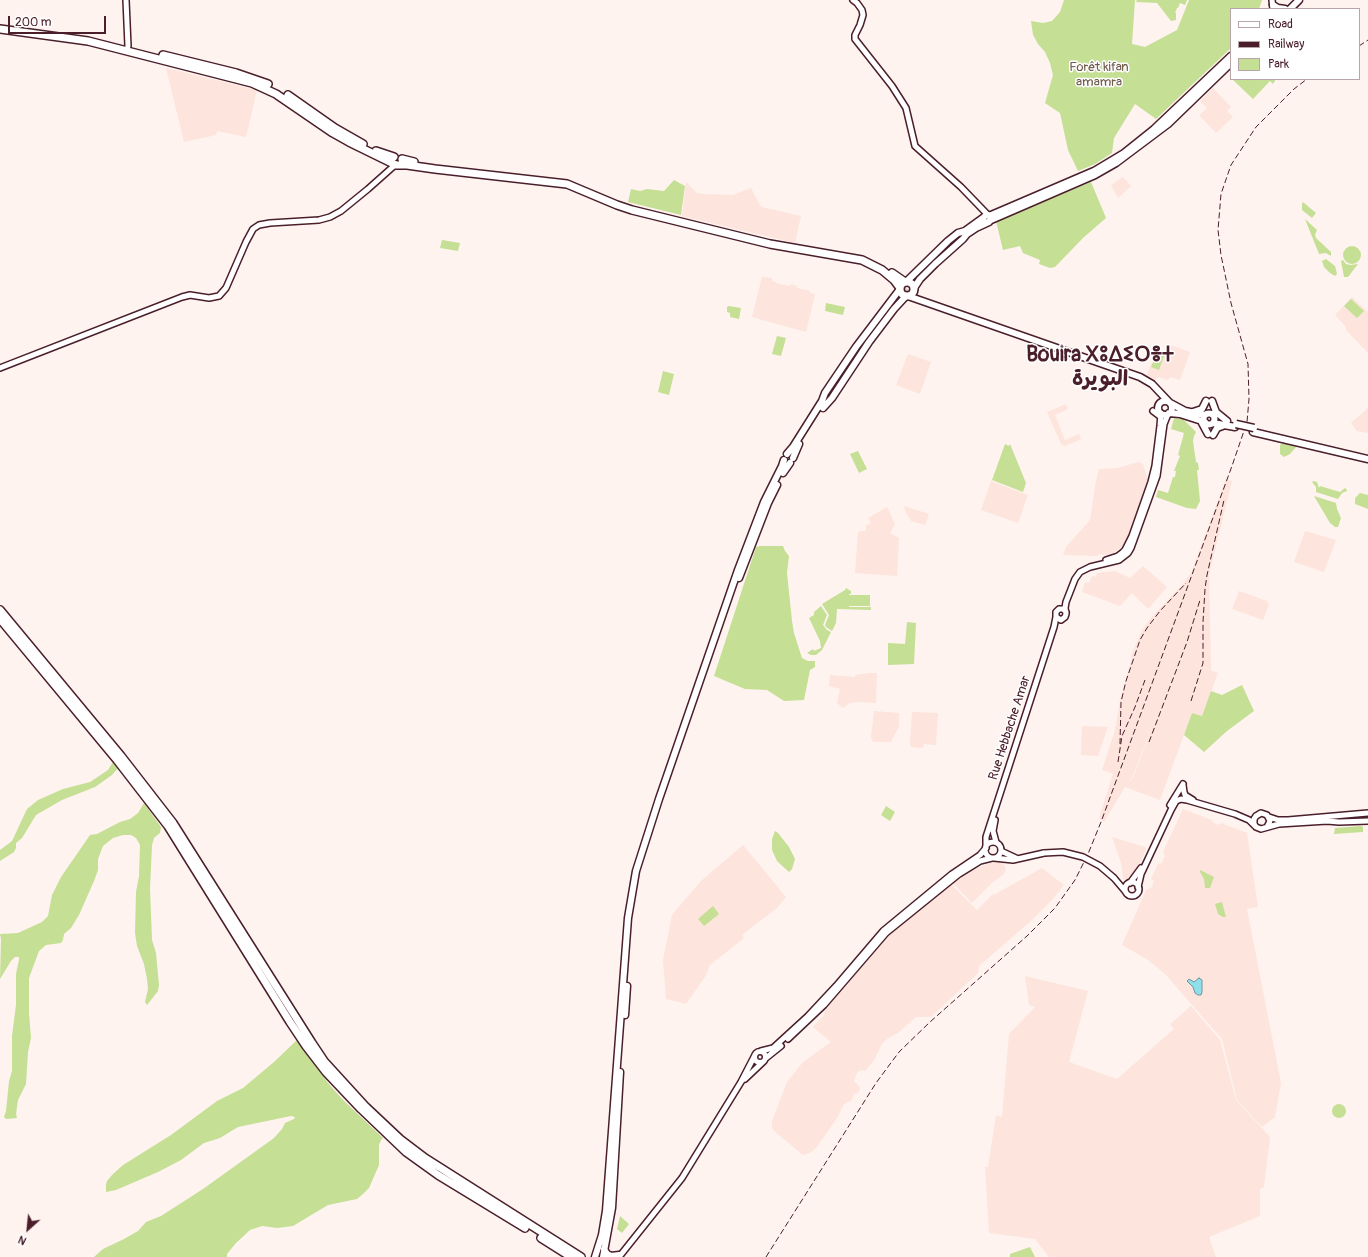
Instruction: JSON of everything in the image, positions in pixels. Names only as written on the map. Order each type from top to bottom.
[{"type":"highway","points":[[0,25],[83,36],[257,80],[288,95],[351,138],[397,162],[435,170],[567,184],[632,210],[778,245],[862,260],[882,270],[894,280],[903,294],[907,296],[913,293],[914,289],[910,283],[906,282],[878,263],[864,258],[798,247],[625,204],[564,180],[397,162]]},
{"type":"highway","points":[[0,29],[82,40],[127,48]]},
{"type":"highway","points":[[900,289],[901,284],[906,282]]},
{"type":"highway","points":[[0,610],[121,756],[173,823],[288,1007],[324,1061],[366,1107],[400,1139],[440,1168],[581,1257]]},
{"type":"highway","points":[[0,619],[117,760],[168,826],[290,1022],[306,1046],[331,1077],[361,1109],[406,1152],[438,1175],[527,1228],[571,1257]]},
{"type":"main road","points":[[126,0],[127,48]]},
{"type":"main road","points":[[853,0],[862,10],[863,14],[854,39],[892,86],[906,108],[915,146],[961,187],[987,218]]},
{"type":"main road","points":[[1286,8],[1294,0]]},
{"type":"main road","points":[[1291,8],[1299,0]]},
{"type":"main road","points":[[916,278],[936,257],[965,233],[987,218],[1094,171],[1124,153],[1154,129],[1230,57]]},
{"type":"main road","points":[[987,218],[1026,204],[1095,175],[1121,160],[1168,124],[1230,64]]},
{"type":"main road","points":[[0,368],[182,297],[190,295],[209,298],[219,296],[226,288],[253,229],[259,225],[270,223],[330,218],[368,189],[397,162]]},
{"type":"main road","points":[[906,282],[948,241],[958,233],[965,233]]},
{"type":"main road","points":[[925,302],[919,297],[914,289],[920,279],[963,239],[965,233]]},
{"type":"main road","points":[[825,399],[856,346],[900,289]]},
{"type":"main road","points":[[825,399],[832,398],[881,326],[907,296],[1135,375],[1152,384],[1170,403],[1178,408],[1193,414],[1209,424],[1214,420]]},
{"type":"main road","points":[[603,1257],[612,1208],[632,919],[640,871],[702,682],[742,571],[768,503],[785,468],[793,447],[857,351],[897,300]]},
{"type":"main road","points":[[1152,384],[1160,398],[1159,408],[1161,415],[1157,458],[1153,475],[1128,545],[1118,556],[1085,565],[1077,570],[1072,578],[1060,609],[1056,612],[1056,617],[1059,619],[1062,619],[1066,615],[1065,608],[1069,594],[1075,579],[1080,572],[1090,567],[1119,560],[1128,553],[1131,548],[1157,476],[1164,424],[1172,409],[1170,403]]},
{"type":"main road","points":[[1160,404],[1165,401],[1170,403]]},
{"type":"main road","points":[[1193,414],[1200,410],[1209,401],[1216,412],[1227,423]]},
{"type":"main road","points":[[1153,411],[1161,415],[1210,413],[1214,420],[1235,426],[1368,455]]},
{"type":"main road","points":[[1193,414],[1203,423],[1211,435],[1217,428],[1227,423]]},
{"type":"main road","points":[[1205,414],[1205,422]]},
{"type":"main road","points":[[1301,441],[1368,459]]},
{"type":"main road","points":[[595,1257],[602,1235],[606,1211],[628,918],[636,871],[659,799],[738,569],[764,502],[782,466],[789,459]]},
{"type":"main road","points":[[1060,609],[1063,609],[1066,612]]},
{"type":"main road","name":"Rue Hebbache Amar","points":[[986,847],[986,837],[1056,617]]},
{"type":"main road","name":"Rue Hebbache Amar","points":[[996,842],[993,831],[995,821],[1054,634],[1062,619]]},
{"type":"main road","points":[[1125,891],[1125,887],[1139,872],[1172,800],[1184,784],[1185,795],[1203,804]]},
{"type":"main road","points":[[1114,878],[1129,895],[1134,896],[1138,893],[1141,874],[1174,802],[1181,799],[1203,804],[1243,817],[1261,829],[1275,825],[1327,821],[1368,821]]},
{"type":"main road","points":[[1255,826],[1254,819],[1257,814],[1263,813],[1268,817],[1278,820],[1368,813]]},
{"type":"main road","points":[[1268,817],[1270,821],[1268,827]]},
{"type":"main road","points":[[973,860],[982,849],[986,837]]},
{"type":"main road","points":[[604,1249],[610,1256],[618,1256],[625,1250],[678,1183],[741,1082],[755,1055],[758,1052],[773,1048],[808,1016],[883,931],[946,879],[980,856],[991,842],[996,842],[1001,846],[1001,852],[999,855],[980,862],[958,874],[890,929],[877,942],[824,1005],[741,1082]]},
{"type":"main road","points":[[986,847],[987,854],[993,858],[1013,860],[1044,853],[1063,852],[1083,857],[1100,866],[1120,882],[1135,883],[1138,887]]},
{"type":"main road","points":[[1001,852],[1021,859]]},
{"type":"main road","points":[[761,1051],[765,1054],[765,1059]]},
{"type":"main road","points":[[755,1055],[755,1058],[758,1061],[761,1062],[765,1059]]},
{"type":"shaded area","points":[[166,68],[257,90],[246,137],[217,131],[216,135],[184,142]]},
{"type":"shaded area","points":[[1213,88],[1231,107],[1227,111],[1233,117],[1216,133],[1199,115],[1207,108],[1200,101]]},
{"type":"shaded area","points":[[1123,177],[1131,186],[1118,198],[1111,185]]},
{"type":"shaded area","points":[[686,182],[697,193],[703,194],[733,195],[751,188],[761,207],[801,216],[795,243],[682,216]]},
{"type":"shaded area","points":[[762,277],[772,278],[772,281],[780,284],[790,286],[791,284],[797,286],[797,288],[810,291],[810,293],[815,294],[806,332],[752,317]]},
{"type":"shaded area","points":[[1352,297],[1368,312],[1368,353],[1346,330],[1346,327],[1335,315]]},
{"type":"shaded area","points":[[1170,345],[1190,352],[1180,380],[1170,377],[1168,380],[1159,377],[1155,380],[1147,375],[1157,348],[1167,352]]},
{"type":"shaded area","points":[[908,354],[931,362],[920,394],[896,385]]},
{"type":"shaded area","points":[[1066,404],[1068,409],[1055,415],[1065,440],[1079,434],[1081,439],[1065,446],[1061,444],[1047,412]]},
{"type":"shaded area","points":[[1368,408],[1368,433],[1357,431],[1351,423]]},
{"type":"shaded area","points":[[1138,462],[1143,464],[1148,480],[1125,544],[1110,554],[1099,554],[1098,556],[1063,555],[1066,547],[1090,520],[1099,469],[1118,468]]},
{"type":"shaded area","points":[[1226,479],[1232,481],[1209,575],[1211,670],[1177,658],[1218,673],[1202,716],[1192,713],[1160,800],[1125,787],[1104,822],[1099,818],[1113,774],[1102,770],[1115,730],[1120,700],[1132,658],[1131,656],[1142,630],[1191,573]],"holes":[[[1160,703],[1134,776],[1125,787],[1133,776]]]},
{"type":"shaded area","points":[[991,481],[1028,495],[1018,523],[981,510]]},
{"type":"shaded area","points":[[904,506],[929,514],[925,525],[911,521],[905,511]]},
{"type":"shaded area","points":[[887,507],[895,524],[890,533],[899,538],[897,576],[855,573],[858,533],[860,531],[866,531],[866,525],[871,524],[868,518]]},
{"type":"shaded area","points":[[1305,531],[1336,540],[1324,572],[1294,562]]},
{"type":"shaded area","points":[[1143,566],[1167,587],[1148,609],[1132,593],[1120,606],[1082,592],[1085,582],[1089,583],[1092,576],[1096,577],[1097,573],[1115,571],[1130,578]]},
{"type":"shaded area","points":[[1239,591],[1267,601],[1269,605],[1263,620],[1232,609]]},
{"type":"shaded area","points":[[877,673],[876,703],[850,703],[843,708],[837,703],[840,689],[829,686],[830,675],[855,677],[855,675]]},
{"type":"shaded area","points":[[874,711],[899,713],[899,726],[891,742],[873,742],[871,737]]},
{"type":"shaded area","points":[[912,712],[938,713],[936,745],[924,744],[923,748],[911,747]]},
{"type":"shaded area","points":[[1082,726],[1108,727],[1098,756],[1081,755]]},
{"type":"shaded area","points":[[1183,809],[1212,820],[1218,825],[1221,823],[1247,833],[1258,907],[1247,909],[1281,1083],[1275,1117],[1262,1127],[1237,1100],[1222,1039],[1165,974],[1148,960],[1122,945],[1146,890],[1152,887],[1154,881],[1151,879],[1158,864],[1162,863],[1165,856],[1163,852]]},
{"type":"shaded area","points":[[1112,837],[1145,847],[1146,849],[1140,863],[1129,880],[1123,879],[1121,863]]},
{"type":"shaded area","points":[[743,845],[786,897],[777,908],[742,935],[744,938],[710,965],[705,977],[686,1004],[666,999],[663,960],[672,915],[701,881]]},
{"type":"shaded area","points":[[994,862],[1003,862],[1006,869],[1004,874],[992,883],[972,903],[953,883],[972,870]]},
{"type":"shaded area","points":[[1042,868],[1064,885],[1052,900],[1032,920],[979,966],[978,973],[931,1017],[916,1017],[898,1033],[887,1039],[882,1044],[874,1060],[865,1071],[861,1070],[857,1073],[854,1081],[860,1087],[859,1092],[854,1094],[852,1100],[844,1104],[837,1118],[816,1148],[810,1153],[803,1155],[774,1131],[772,1128],[772,1121],[787,1082],[803,1062],[831,1042],[813,1027],[875,949],[897,928],[951,884],[977,910],[993,894],[995,895]]},
{"type":"shaded area","points":[[1025,976],[1088,991],[1069,1062],[1117,1079],[1174,1029],[1170,1024],[1191,1006],[1220,1040],[1236,1100],[1270,1137],[1264,1187],[1260,1189],[1260,1216],[1209,1237],[1216,1257],[1049,1257],[1035,1239],[989,1233],[985,1167],[988,1167],[996,1115],[1002,1117],[1009,1034],[1035,1007],[1029,1005]]},
{"type":"green space","name":"Forêt kifan amamra","points":[[1064,0],[1135,0],[1132,44],[1145,47],[1177,30],[1189,0],[1262,0],[1259,8],[1230,8],[1230,49],[1156,119],[1135,104],[1114,138],[1112,153],[1095,164],[1078,171],[1068,150],[1060,113],[1045,103],[1053,75],[1045,52],[1033,35],[1031,21],[1043,23],[1052,21],[1060,12]]},
{"type":"green space","points":[[1137,0],[1187,0],[1185,5],[1180,3],[1175,13],[1176,20],[1171,21],[1157,3],[1136,2]]},
{"type":"green space","points":[[1233,80],[1275,80],[1273,84],[1270,81],[1253,99]]},
{"type":"green space","points":[[674,180],[685,186],[681,215],[628,202],[631,189],[640,191],[647,189],[664,191]]},
{"type":"green space","points":[[1091,182],[1106,218],[1083,238],[1055,267],[1050,268],[1039,264],[1040,260],[1023,253],[1020,246],[1003,250],[996,221]]},
{"type":"green space","points":[[1303,202],[1316,213],[1312,218],[1302,210]]},
{"type":"green space","points":[[1305,219],[1317,230],[1315,235],[1316,238],[1331,252],[1331,256],[1326,253],[1319,254]]},
{"type":"green space","points":[[442,240],[460,243],[458,251],[440,248]]},
{"type":"green space","points":[[1352,246],[1358,249],[1361,255],[1358,261],[1352,264],[1346,261],[1343,255],[1346,249]]},
{"type":"green space","points":[[1326,259],[1335,266],[1337,274],[1335,276],[1324,267],[1322,261]]},
{"type":"green space","points":[[1343,260],[1346,264],[1358,264],[1348,277],[1344,277],[1341,261]]},
{"type":"green space","points":[[1351,299],[1364,311],[1357,318],[1344,306]]},
{"type":"green space","points":[[826,303],[845,307],[843,315],[825,311]]},
{"type":"green space","points":[[727,307],[741,308],[739,319],[730,317],[730,313],[727,312]]},
{"type":"green space","points":[[777,336],[786,338],[781,356],[772,354]]},
{"type":"green space","points":[[1158,351],[1165,353],[1159,370],[1151,367]]},
{"type":"green space","points":[[663,371],[674,374],[669,395],[658,392]]},
{"type":"green space","points":[[1174,418],[1183,419],[1196,432],[1193,441],[1196,462],[1198,463],[1199,470],[1197,470],[1200,501],[1196,509],[1187,508],[1156,497],[1158,490],[1168,493],[1173,477],[1175,477],[1176,471],[1174,471],[1180,456],[1178,455],[1184,433],[1171,429]]},
{"type":"green space","points":[[1286,443],[1295,445],[1296,447],[1290,454],[1284,457],[1280,454],[1280,445]]},
{"type":"green space","points":[[1005,444],[1009,446],[1010,444],[1026,483],[1023,492],[992,480]]},
{"type":"green space","points":[[858,451],[867,469],[859,473],[850,454]]},
{"type":"green space","points":[[1312,482],[1317,482],[1319,488],[1320,486],[1340,492],[1345,488],[1347,491],[1342,493],[1338,499],[1316,492],[1316,487]]},
{"type":"green space","points":[[1360,493],[1368,495],[1368,509],[1355,504],[1355,498]]},
{"type":"green space","points":[[1314,496],[1336,503],[1341,518],[1338,527],[1335,527],[1330,523]]},
{"type":"green space","points":[[783,546],[789,556],[787,573],[794,633],[802,658],[808,661],[815,661],[815,667],[810,670],[804,700],[784,701],[767,690],[745,689],[714,676],[756,547]]},
{"type":"green space","points":[[846,588],[851,591],[851,594],[849,594],[849,607],[871,607],[871,610],[837,609],[836,623],[832,631],[825,625],[829,615],[822,604]]},
{"type":"green space","points":[[849,595],[870,595],[870,606],[849,606]]},
{"type":"green space","points":[[821,606],[827,615],[823,625],[831,632],[822,650],[816,655],[811,655],[807,653],[813,649],[814,651],[821,648],[820,641],[809,618],[814,615],[814,612]]},
{"type":"green space","points":[[907,622],[916,623],[914,664],[888,665],[888,643],[905,644]]},
{"type":"green space","points":[[1242,685],[1254,711],[1227,731],[1204,752],[1184,735],[1192,713],[1202,716],[1211,691],[1222,695]]},
{"type":"green space","points":[[113,762],[118,768],[112,775],[95,787],[62,800],[36,815],[22,838],[16,843],[14,852],[0,861],[0,850],[12,841],[27,809],[38,800],[63,789],[90,782],[108,770]]},
{"type":"green space","points":[[144,803],[161,827],[160,833],[154,838],[152,845],[150,889],[152,940],[156,953],[159,985],[158,991],[147,1005],[145,1002],[148,989],[147,979],[144,964],[137,946],[135,933],[136,892],[139,876],[140,845],[136,838],[131,835],[123,835],[113,838],[103,846],[98,859],[98,870],[94,881],[79,915],[71,928],[64,934],[61,943],[46,945],[39,951],[29,978],[31,1038],[28,1052],[26,1084],[18,1100],[16,1114],[17,1118],[6,1119],[4,1117],[9,1081],[12,1071],[12,1036],[16,1005],[16,974],[19,957],[15,957],[11,961],[0,979],[0,934],[18,933],[42,922],[48,916],[52,895],[61,877],[90,835],[97,834],[120,822],[130,819],[138,813]]},
{"type":"green space","points":[[886,806],[895,812],[890,821],[881,815]]},
{"type":"green space","points":[[1363,827],[1363,832],[1334,834],[1335,828]]},
{"type":"green space","points":[[775,831],[789,847],[795,859],[792,869],[789,872],[777,861],[772,850],[772,839]]},
{"type":"green space","points":[[1200,870],[1214,877],[1210,888],[1205,888],[1204,879]]},
{"type":"green space","points":[[1222,902],[1226,917],[1218,914],[1215,904]]},
{"type":"green space","points":[[713,906],[719,914],[704,926],[698,919]]},
{"type":"green space","points":[[297,1040],[328,1083],[343,1100],[383,1138],[379,1145],[379,1165],[369,1188],[357,1199],[328,1205],[293,1226],[277,1228],[262,1226],[250,1230],[236,1243],[227,1254],[227,1257],[94,1257],[103,1249],[138,1231],[146,1222],[161,1216],[203,1189],[274,1138],[285,1123],[294,1119],[295,1117],[291,1116],[238,1127],[220,1138],[204,1143],[181,1160],[158,1172],[116,1190],[106,1192],[107,1181],[123,1165],[171,1135],[217,1101],[243,1088]]},
{"type":"green space","points":[[1339,1104],[1344,1106],[1346,1111],[1344,1116],[1339,1118],[1334,1116],[1332,1111],[1334,1106]]},
{"type":"green space","points":[[620,1216],[629,1224],[622,1233],[617,1229]]},
{"type":"green space","points":[[1030,1247],[1035,1257],[1010,1257],[1010,1254]]},
{"type":"water","points":[[1199,978],[1202,980],[1201,995],[1195,993],[1193,987],[1187,981],[1189,979],[1194,982]]},
{"type":"tunnel","points":[[897,300],[916,278]]},
{"type":"railway","points":[[1360,45],[1368,40]]},
{"type":"railway","points":[[766,1257],[876,1083],[899,1052],[930,1022],[1027,936],[1055,908],[1075,880],[1088,854],[1247,422],[1249,399],[1248,364],[1231,303],[1221,255],[1218,230],[1221,194],[1231,165],[1256,127],[1294,89],[1306,80]]},
{"type":"railway","points":[[1191,701],[1203,663],[1205,589],[1224,500]]},
{"type":"railway","points":[[1120,744],[1121,702],[1126,681],[1140,640],[1160,611],[1186,583]]},
{"type":"railway","points":[[1149,742],[1187,642],[1200,600]]},
{"type":"railway","points":[[1118,762],[1122,736],[1145,680]]},
{"type":"district","name":"Bouira ⵝⵓⵠⵉⵔⴻⵜ البويرة","points":[[1100,368]]}]
